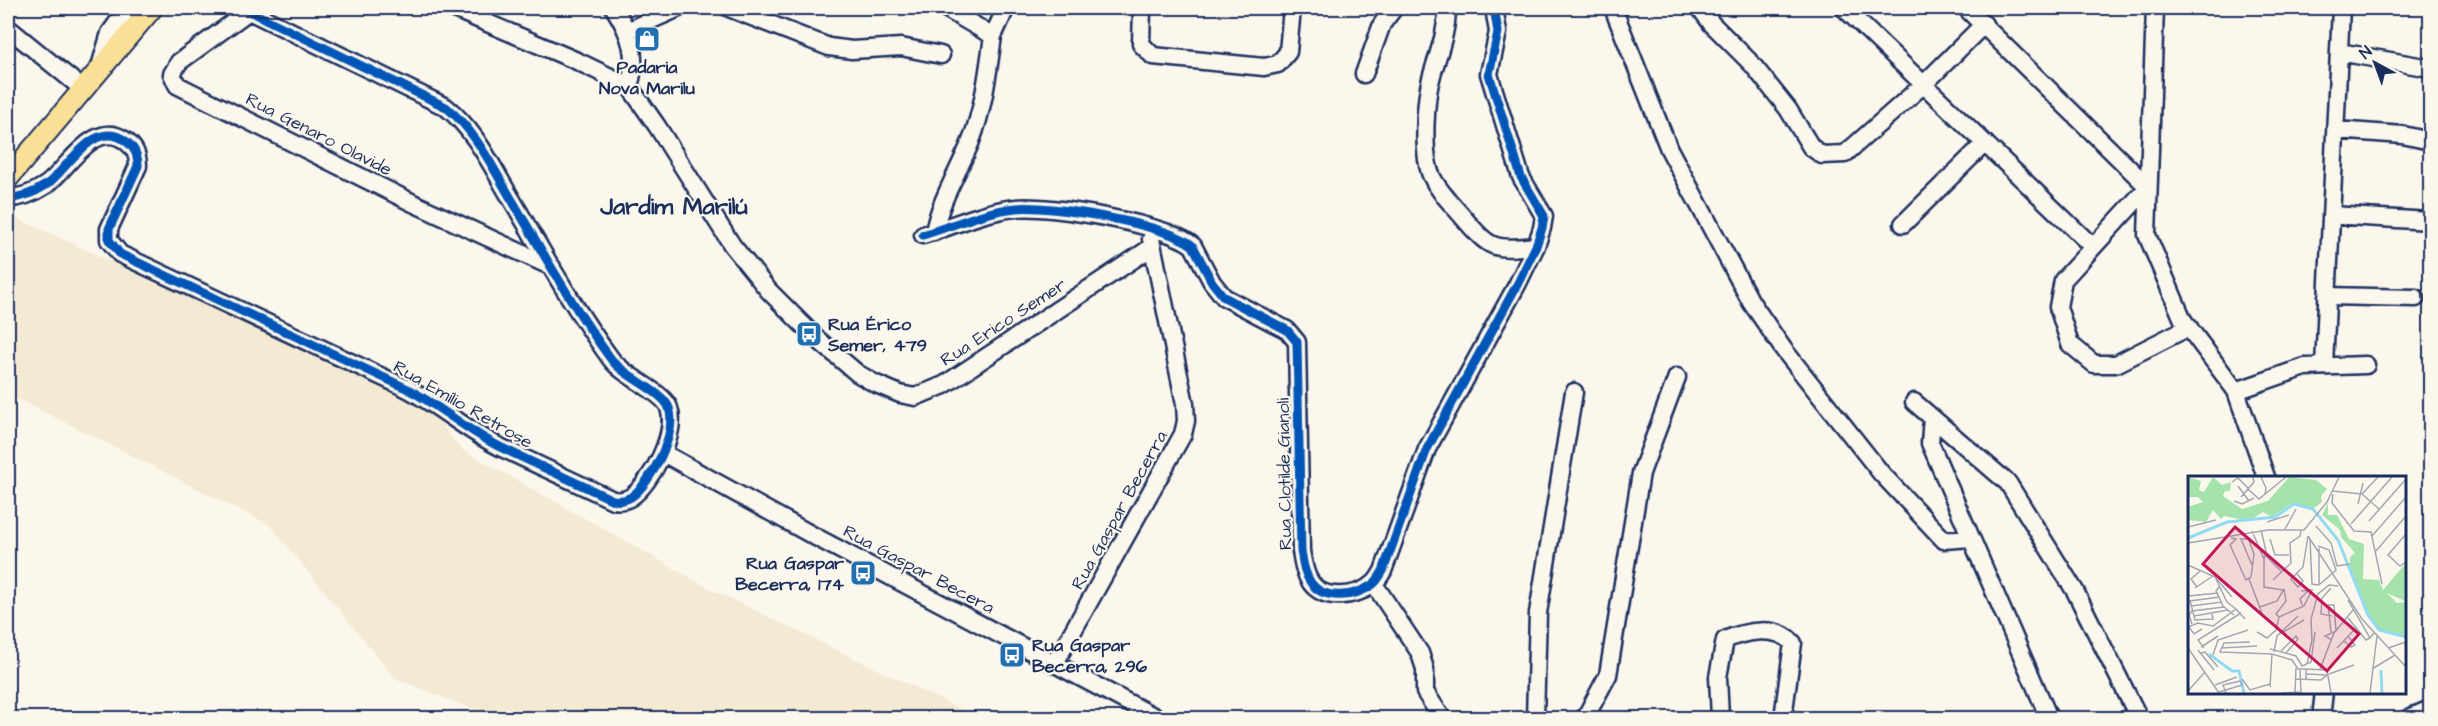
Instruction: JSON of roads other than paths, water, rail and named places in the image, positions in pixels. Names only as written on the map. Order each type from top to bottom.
[{"type":"main road","points":[[10,175],[152,8]]},
{"type":"street","points":[[99,70],[110,33],[128,8]]},
{"type":"street","points":[[452,8],[577,61],[629,86],[634,72],[634,54],[629,30],[614,8]]},
{"type":"street","points":[[629,30],[679,8]]},
{"type":"street","points":[[729,8],[829,47],[852,50],[901,46],[941,55]]},
{"type":"street","points":[[945,8],[993,36]]},
{"type":"street","points":[[1006,8],[993,36],[983,102],[975,129],[929,234],[993,213],[1031,207],[1150,226]]},
{"type":"street","points":[[1142,8],[1140,40],[1146,51],[1153,56],[1264,68],[1278,64],[1286,57],[1292,8]]},
{"type":"street","points":[[1364,74],[1382,24],[1394,8]]},
{"type":"street","points":[[1447,8],[1446,34],[1429,87],[1426,137],[1430,173],[1442,192],[1482,239],[1490,245],[1509,248],[1536,246]]},
{"type":"street","points":[[1442,718],[1425,692],[1425,669],[1420,652],[1374,584],[1383,571],[1427,449],[1536,246],[1544,216],[1521,177],[1489,74],[1498,32],[1494,8]]},
{"type":"street","points":[[1613,8],[1670,150],[1758,312],[1784,350],[1881,473],[1944,540],[1971,538]]},
{"type":"street","points":[[1700,8],[1711,23],[1752,64],[1788,109],[1811,147],[1822,155],[1845,154],[1924,84],[1984,24]]},
{"type":"street","points":[[1844,8],[2093,247]]},
{"type":"street","points":[[1966,8],[2148,187]]},
{"type":"street","points":[[2154,8],[2146,235],[2183,320],[2236,391],[2266,476]]},
{"type":"street","points":[[2324,366],[2342,8]]},
{"type":"street","name":"Rua Emílio Retrose","points":[[8,198],[28,195],[41,188],[54,179],[91,141],[107,134],[115,135],[131,145],[138,159],[138,166],[109,229],[109,240],[120,254],[408,389],[435,404],[488,441],[613,500],[625,500],[631,497],[645,481],[663,453],[670,426],[670,409],[667,403],[617,367],[552,267],[475,138],[458,117],[446,107],[251,9]]},
{"type":"street","name":"Rua Genaro Olavide","points":[[251,9],[179,62],[172,74],[177,85],[413,203],[552,267]]},
{"type":"street","points":[[8,28],[82,90]]},
{"type":"street","points":[[2339,52],[2430,68]]},
{"type":"street","name":"Rua Erico Semer","points":[[629,86],[747,266],[842,362],[874,383],[900,394],[915,397],[944,385],[1152,247]]},
{"type":"street","points":[[2336,130],[2403,135],[2430,141]]},
{"type":"street","points":[[1903,224],[1985,143]]},
{"type":"street","points":[[10,175],[41,188]]},
{"type":"street","points":[[2148,187],[2063,280],[2058,307],[2070,344],[2094,364],[2116,364],[2189,327]]},
{"type":"street","points":[[2331,215],[2430,221]]},
{"type":"street","name":"Rua Gaspar Becerra","points":[[1055,663],[1183,434],[1186,422],[1185,405],[1152,247],[1150,226]]},
{"type":"street","name":"Rua Clotilde Gianoli","points":[[1150,226],[1187,241],[1193,246],[1212,282],[1224,297],[1287,330],[1295,337],[1297,342],[1301,551],[1305,574],[1320,592],[1353,594],[1374,584]]},
{"type":"street","points":[[2327,296],[2416,298]]},
{"type":"street","points":[[2236,391],[2305,367],[2366,365]]},
{"type":"street","points":[[1585,718],[1608,675],[1641,473],[1677,377]]},
{"type":"street","points":[[1535,718],[1538,613],[1574,392]]},
{"type":"street","points":[[1914,402],[2008,483],[2074,591],[2139,718]]},
{"type":"street","points":[[1932,418],[1930,443],[2049,718]]},
{"type":"street","name":"Rua Gaspar Becera","points":[[663,453],[812,535],[1157,718]]},
{"type":"street","points":[[1720,718],[1718,677],[1725,640],[1741,633],[1769,632],[1786,634],[1793,643],[1783,718]]},
{"type":"street","points":[[2321,718],[2324,693]]},
{"type":"street","points":[[2409,718],[2430,709]]},
{"type":"place","name":"Padaria Nova Marilu","points":[[647,39]]},
{"type":"place","name":"Rua Érico Semer, 479","points":[[809,334]]},
{"type":"place","name":"Rua Gaspar Becerra, 174","points":[[863,573]]},
{"type":"place","name":"Rua Gaspar Becerra, 296","points":[[1012,655]]},
{"type":"district","name":"Jardim Marilú","points":[[674,206]]}]
